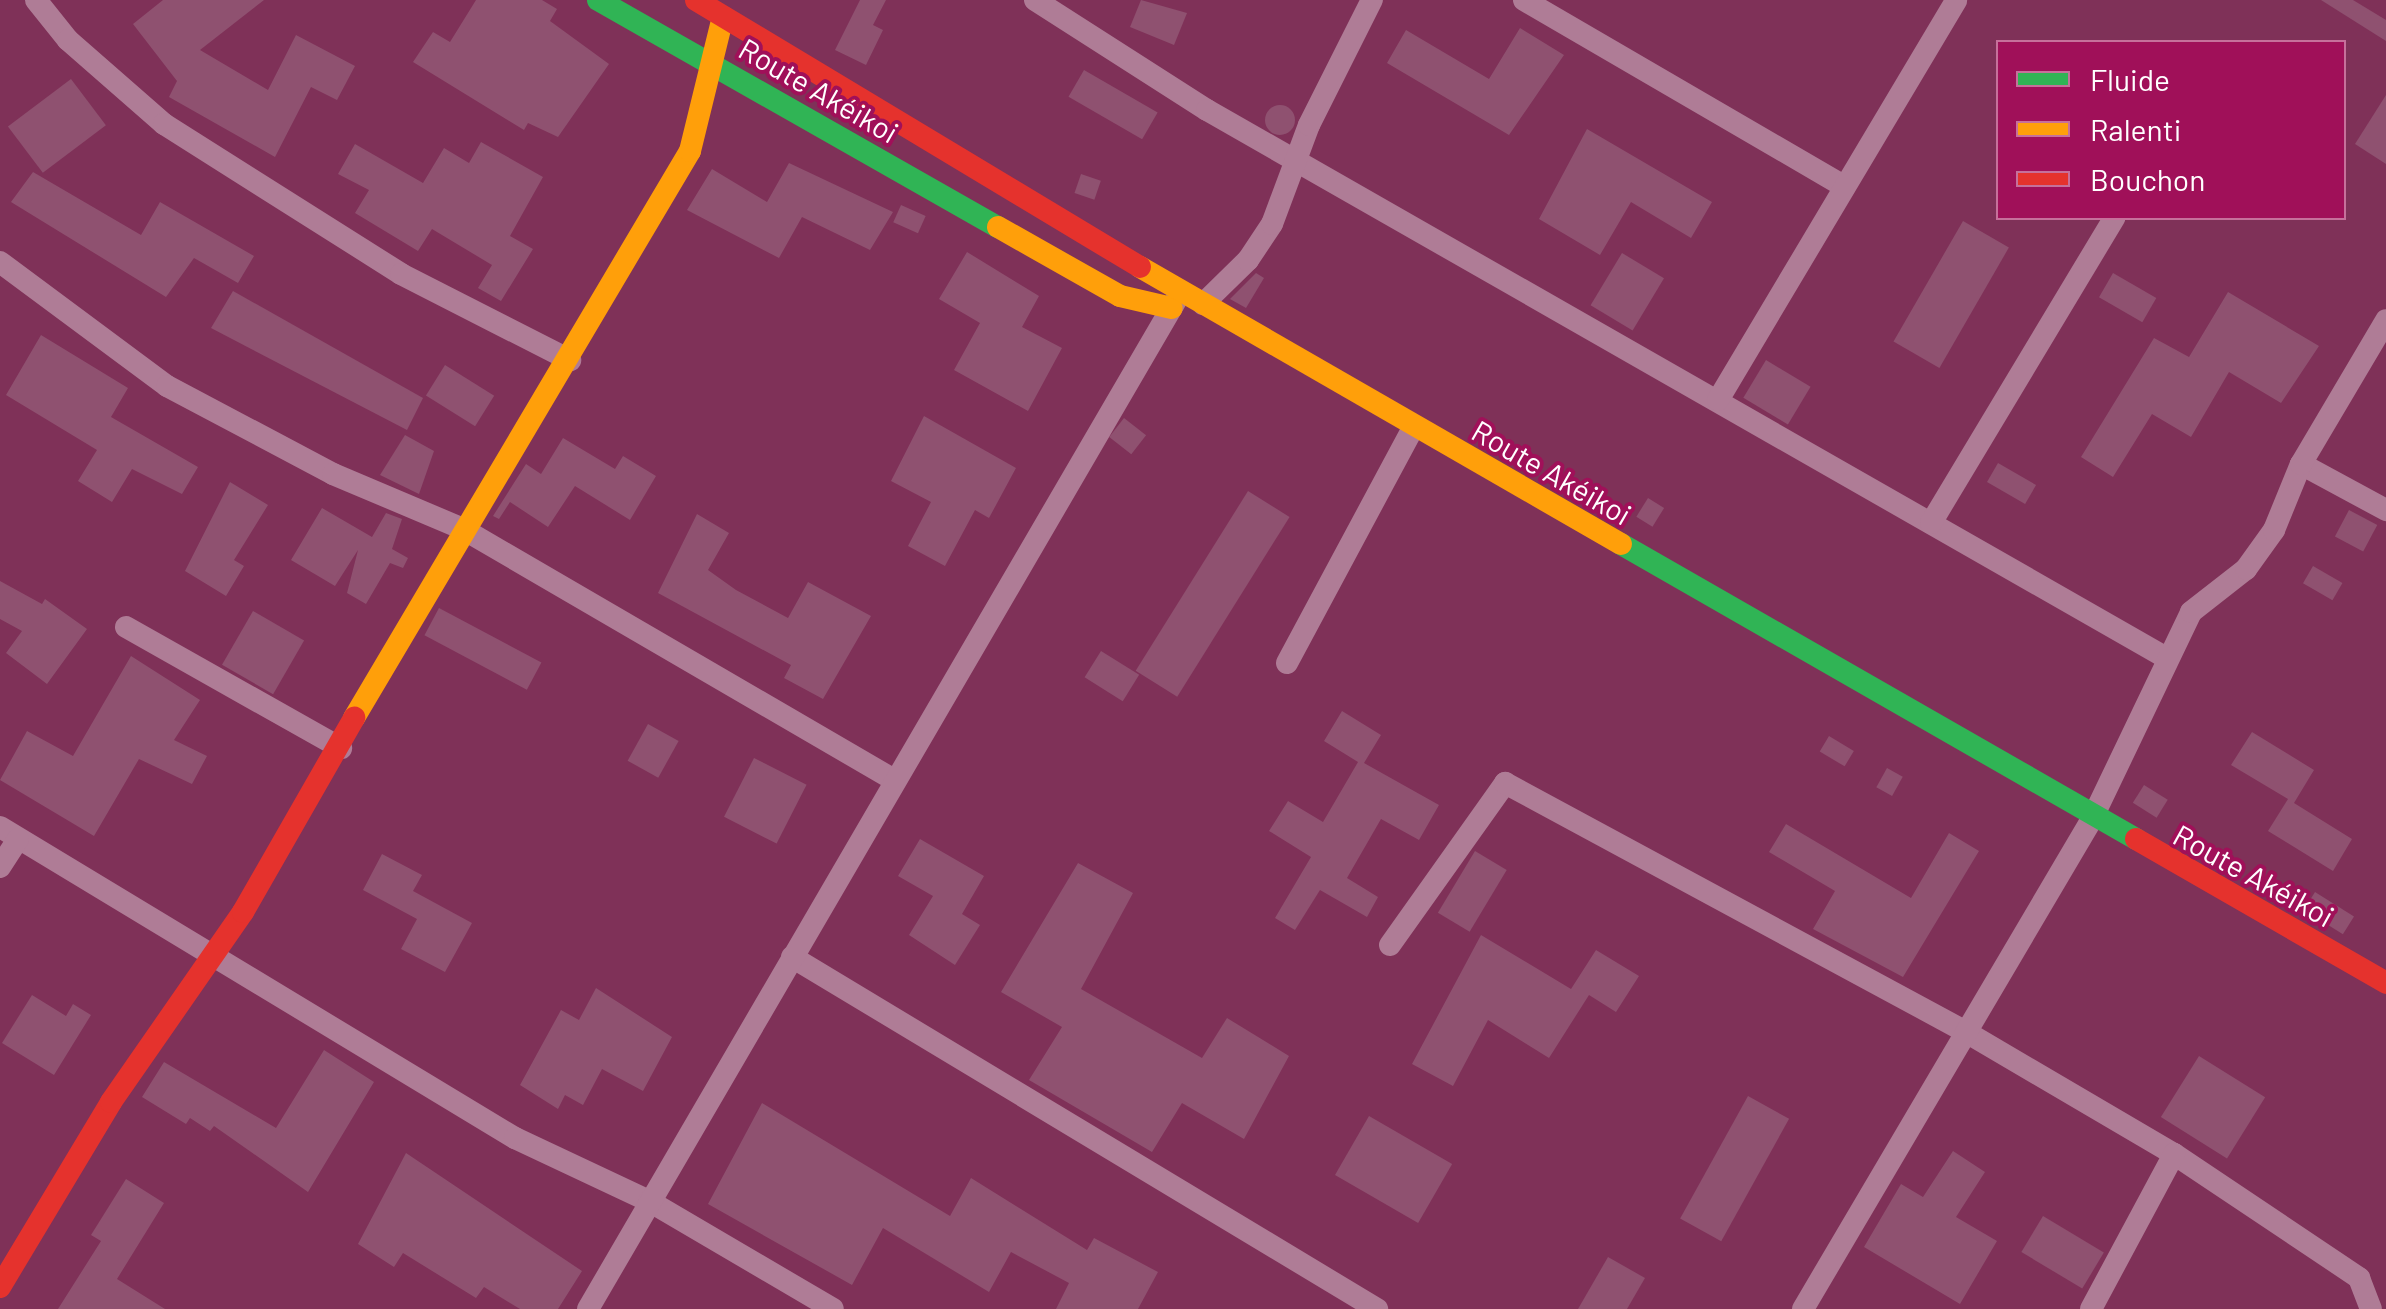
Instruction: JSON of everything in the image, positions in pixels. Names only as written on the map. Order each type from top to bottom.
[{"type":"street","points":[[36,0],[68,40],[164,124],[401,274],[570,360]]},
{"type":"street","name":"Route Akéikoi","points":[[598,0],[1120,296],[1203,304],[2092,818],[2386,983]]},
{"type":"street","name":"Route Akéikoi","points":[[696,0],[1176,300]]},
{"type":"street","points":[[1036,0],[1065,8],[1207,110],[2165,657]]},
{"type":"street","points":[[1203,304],[1248,260],[1272,224],[1297,158],[1372,0]]},
{"type":"street","points":[[1524,0],[1845,187]]},
{"type":"street","points":[[1718,400],[1956,0]]},
{"type":"street","points":[[0,1287],[111,1102],[214,955],[341,748],[463,529],[570,360],[690,151],[723,17]]},
{"type":"street","points":[[1931,522],[2113,220]]},
{"type":"street","points":[[0,262],[167,386],[333,474],[463,529],[895,780]]},
{"type":"street","points":[[588,1309],[1176,300]]},
{"type":"street","points":[[1804,1309],[2092,818],[2165,657],[2191,612],[2246,569],[2274,530],[2301,464],[2386,320]]},
{"type":"street","points":[[1287,663],[1414,426]]},
{"type":"street","points":[[2301,464],[2386,510]]},
{"type":"street","points":[[126,627],[341,748]]},
{"type":"street","points":[[1390,944],[1505,784],[1966,1032],[2174,1154],[2358,1278],[2372,1309]]},
{"type":"street","points":[[0,867],[9,833],[516,1138],[649,1201],[833,1309]]},
{"type":"street","points":[[792,957],[1377,1309]]},
{"type":"street","points":[[2091,1309],[2174,1154]]},
{"type":"building","points":[[163,0],[264,0],[200,50],[268,90],[296,35],[355,66],[337,100],[311,87],[275,157],[169,97],[177,81],[133,24]]},
{"type":"building","points":[[476,0],[542,0],[557,9],[550,21],[609,64],[558,137],[528,123],[524,130],[413,62],[433,32],[450,42]]},
{"type":"building","points":[[860,0],[886,0],[873,25],[883,30],[866,65],[835,50]]},
{"type":"building","points":[[1141,0],[1187,13],[1174,45],[1130,27]]},
{"type":"building","points":[[2321,0],[2353,0],[2386,20],[2386,41]]},
{"type":"building","points":[[1520,28],[1564,55],[1509,135],[1387,63],[1406,30],[1489,79]]},
{"type":"building","points":[[1084,70],[1158,112],[1142,139],[1068,97]]},
{"type":"building","points":[[71,79],[106,125],[43,173],[8,127]]},
{"type":"building","points":[[2386,95],[2386,164],[2355,144]]},
{"type":"building","points":[[1280,105],[1294,114],[1295,120],[1286,134],[1280,135],[1266,126],[1265,120],[1274,106]]},
{"type":"building","points":[[1587,129],[1712,202],[1691,238],[1631,202],[1600,255],[1539,219]]},
{"type":"building","points":[[481,142],[543,177],[510,236],[533,249],[501,301],[478,288],[492,265],[432,229],[418,251],[355,213],[369,190],[338,174],[355,144],[423,183],[444,148],[469,163]]},
{"type":"building","points":[[789,163],[893,212],[870,250],[802,217],[779,258],[687,210],[712,169],[767,202]]},
{"type":"building","points":[[33,172],[141,235],[160,202],[254,256],[238,283],[194,258],[166,297],[11,202]]},
{"type":"building","points":[[1081,174],[1101,181],[1094,200],[1074,193]]},
{"type":"building","points":[[901,205],[926,216],[918,233],[893,222]]},
{"type":"building","points":[[1963,221],[2009,248],[1939,368],[1894,341]]},
{"type":"building","points":[[967,252],[1039,296],[1022,327],[1062,348],[1028,411],[954,370],[980,323],[939,299]]},
{"type":"building","points":[[1622,253],[1664,278],[1633,331],[1591,305]]},
{"type":"building","points":[[1256,273],[1264,278],[1246,308],[1230,299]]},
{"type":"building","points":[[2113,273],[2156,298],[2142,322],[2099,297]]},
{"type":"building","points":[[233,291],[423,398],[407,430],[211,328]]},
{"type":"building","points":[[2228,292],[2319,346],[2281,403],[2229,372],[2191,437],[2152,414],[2113,477],[2081,457],[2154,338],[2189,357]]},
{"type":"building","points":[[41,335],[128,388],[111,417],[198,467],[182,494],[132,469],[112,502],[78,481],[97,450],[6,395]]},
{"type":"building","points":[[1766,360],[1811,387],[1788,424],[1743,398]]},
{"type":"building","points":[[445,365],[494,396],[475,426],[426,396]]},
{"type":"building","points":[[924,416],[1016,468],[989,518],[975,510],[945,566],[908,546],[931,502],[891,481]]},
{"type":"building","points":[[1124,418],[1146,435],[1131,454],[1109,437]]},
{"type":"building","points":[[405,435],[434,451],[419,494],[380,475]]},
{"type":"building","points":[[563,438],[615,469],[623,456],[656,476],[630,520],[575,486],[548,527],[510,502],[499,519],[493,516],[526,464],[541,474]]},
{"type":"building","points":[[1998,463],[2036,485],[2025,504],[1987,482]]},
{"type":"building","points":[[230,482],[268,505],[234,560],[244,566],[226,596],[185,571]]},
{"type":"building","points":[[1248,491],[1290,517],[1177,697],[1136,671]]},
{"type":"building","points":[[1648,498],[1664,508],[1652,527],[1636,517]]},
{"type":"building","points":[[322,508],[372,537],[386,513],[402,519],[392,549],[408,558],[403,568],[390,563],[366,604],[347,593],[358,550],[335,586],[291,560]]},
{"type":"building","points":[[2349,510],[2377,525],[2363,552],[2335,536]]},
{"type":"building","points":[[697,514],[729,533],[708,570],[736,590],[788,618],[808,582],[871,616],[823,699],[784,678],[791,665],[658,593]]},
{"type":"building","points":[[2313,566],[2342,583],[2332,600],[2303,583]]},
{"type":"building","points":[[0,581],[42,604],[45,599],[87,629],[47,684],[6,653],[22,631],[0,619]]},
{"type":"building","points":[[439,608],[541,662],[527,690],[424,635]]},
{"type":"building","points":[[253,611],[304,640],[273,694],[222,665]]},
{"type":"building","points":[[1101,651],[1139,675],[1123,701],[1085,677]]},
{"type":"building","points":[[131,656],[200,700],[174,740],[207,756],[192,784],[139,759],[94,836],[0,780],[27,731],[73,756]]},
{"type":"building","points":[[1342,711],[1381,735],[1364,763],[1439,805],[1419,840],[1381,819],[1347,878],[1378,897],[1367,917],[1320,890],[1295,930],[1275,918],[1311,857],[1269,831],[1288,801],[1323,822],[1358,762],[1324,741]]},
{"type":"building","points":[[648,724],[679,741],[658,778],[628,761]]},
{"type":"building","points":[[2252,732],[2314,770],[2294,803],[2352,839],[2333,871],[2268,831],[2288,799],[2231,765]]},
{"type":"building","points":[[1829,736],[1854,751],[1845,766],[1820,751]]},
{"type":"building","points":[[754,758],[807,785],[777,844],[724,817]]},
{"type":"building","points":[[1887,768],[1903,777],[1892,796],[1876,787]]},
{"type":"building","points":[[2144,785],[2168,800],[2157,818],[2133,803]]},
{"type":"building","points":[[1786,824],[1911,898],[1949,833],[1979,851],[1903,977],[1813,929],[1835,891],[1769,852]]},
{"type":"building","points":[[920,839],[984,876],[962,914],[980,925],[955,965],[909,935],[933,896],[898,876]]},
{"type":"building","points":[[1475,851],[1507,870],[1470,932],[1438,913]]},
{"type":"building","points":[[382,854],[422,875],[413,891],[472,923],[445,972],[401,949],[417,919],[363,890]]},
{"type":"building","points":[[1078,863],[1133,893],[1081,989],[1202,1058],[1227,1018],[1289,1056],[1244,1139],[1182,1103],[1152,1152],[1029,1080],[1062,1027],[1001,992]]},
{"type":"building","points":[[2315,892],[2354,916],[2343,934],[2304,910]]},
{"type":"building","points":[[1481,935],[1571,989],[1596,950],[1639,976],[1616,1012],[1589,995],[1549,1058],[1488,1020],[1453,1086],[1412,1064]]},
{"type":"building","points":[[596,988],[672,1037],[643,1091],[602,1069],[583,1105],[565,1095],[558,1109],[520,1085],[561,1010],[579,1020]]},
{"type":"building","points":[[32,995],[66,1016],[73,1004],[91,1015],[54,1075],[2,1043]]},
{"type":"building","points":[[324,1050],[374,1082],[308,1192],[214,1126],[210,1131],[190,1118],[186,1124],[142,1097],[164,1062],[276,1128]]},
{"type":"building","points":[[2199,1056],[2265,1097],[2227,1158],[2161,1117]]},
{"type":"building","points":[[1748,1096],[1789,1119],[1721,1241],[1680,1218]]},
{"type":"building","points":[[762,1103],[950,1216],[971,1178],[1087,1250],[1094,1238],[1158,1272],[1138,1309],[1056,1309],[1069,1283],[1011,1252],[989,1292],[883,1228],[852,1285],[708,1204]]},
{"type":"building","points":[[1369,1116],[1452,1164],[1418,1223],[1335,1175]]},
{"type":"building","points":[[1953,1151],[1985,1172],[1956,1217],[1997,1241],[1960,1304],[1864,1247],[1901,1184],[1923,1197]]},
{"type":"building","points":[[406,1153],[582,1271],[558,1309],[520,1309],[484,1287],[476,1298],[403,1253],[394,1267],[358,1244]]},
{"type":"building","points":[[126,1179],[164,1203],[117,1279],[165,1309],[58,1309],[101,1241],[91,1235]]},
{"type":"building","points":[[2043,1216],[2104,1253],[2082,1289],[2021,1252]]},
{"type":"building","points":[[1608,1257],[1645,1278],[1627,1309],[1578,1309]]},
{"type":"traffic: fast","points":[[598,0],[998,227]]},
{"type":"traffic: fast","points":[[1621,544],[2136,839]]},
{"type":"traffic: slow","points":[[354,718],[690,151],[723,17]]},
{"type":"traffic: slow","points":[[998,227],[1120,296],[1172,308]]},
{"type":"traffic: slow","points":[[1140,267],[1621,544]]},
{"type":"traffic: jam","points":[[696,0],[1140,267]]},
{"type":"traffic: jam","points":[[0,1287],[111,1102],[243,912],[354,718]]},
{"type":"traffic: jam","points":[[2136,839],[2386,983]]}]
